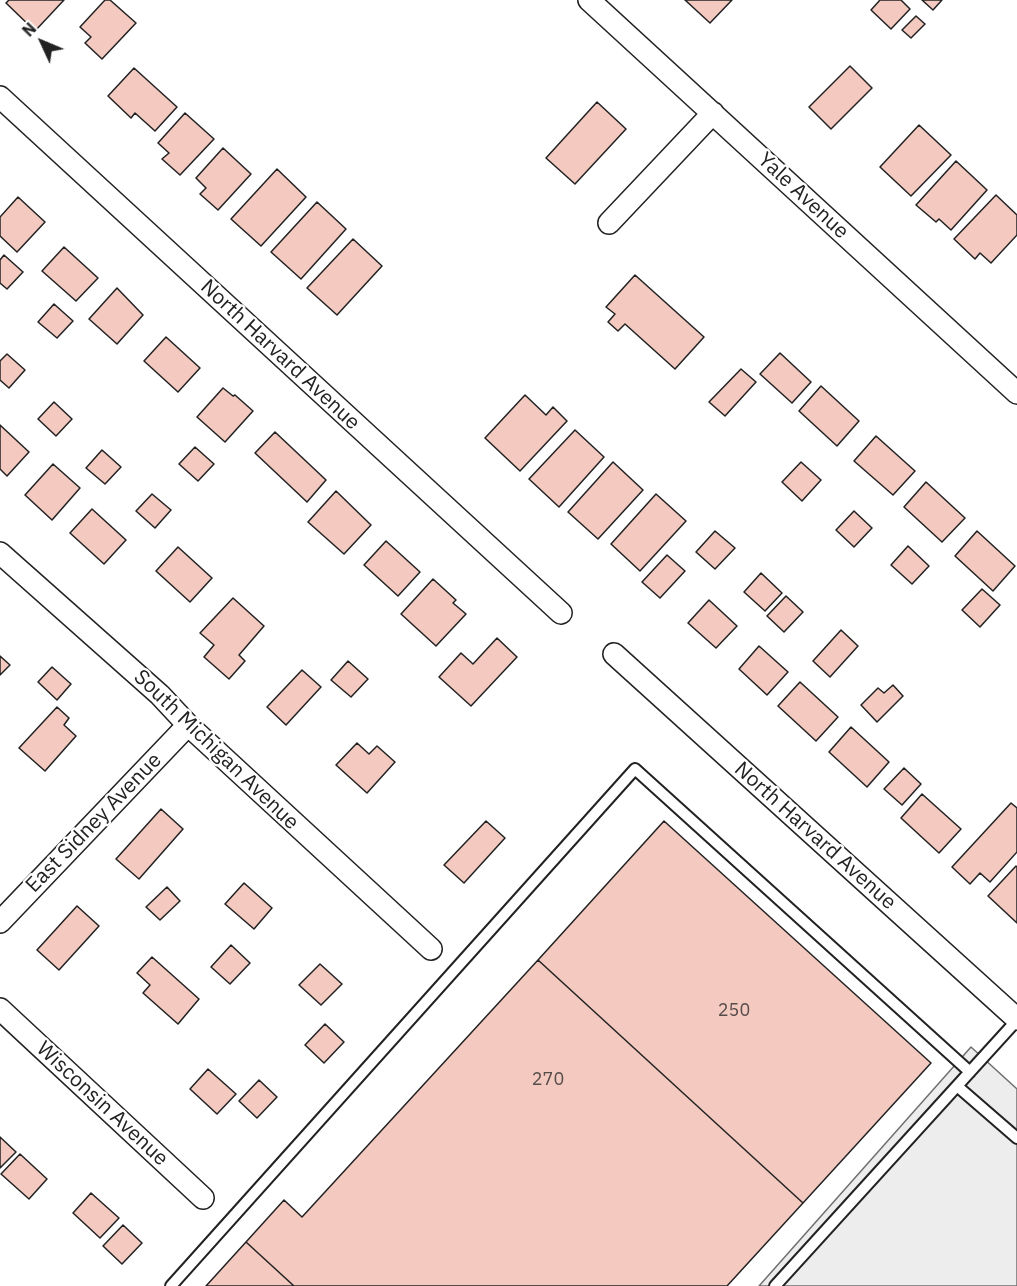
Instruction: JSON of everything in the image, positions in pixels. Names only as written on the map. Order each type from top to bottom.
[{"type":"street","name":"Yale Avenue","points":[[589,0],[1017,393]]},
{"type":"street","name":"North Harvard Avenue","points":[[0,97],[561,613]]},
{"type":"street","points":[[609,223],[713,113]]},
{"type":"street","name":"South Michigan Avenue","points":[[0,553],[160,695],[188,725],[431,949]]},
{"type":"street","name":"North Harvard Avenue","points":[[614,654],[1017,1019]]},
{"type":"street","name":"East Sidney Avenue","points":[[0,922],[188,725]]},
{"type":"street","name":"Wisconsin Avenue","points":[[0,1010],[203,1198]]},
{"type":"lane","points":[[171,1286],[635,769],[970,1072]]},
{"type":"lane","points":[[775,1286],[1017,1019]]},
{"type":"lane","points":[[957,1086],[1017,1138]]},
{"type":"shaded area","points":[[971,1047],[1017,1089],[1017,1286],[759,1286]]},
{"type":"building","points":[[9,0],[64,0],[35,31],[6,3]]},
{"type":"building","points":[[105,0],[110,0],[136,23],[102,59],[85,43],[91,37],[80,27]]},
{"type":"building","points":[[685,0],[732,0],[710,23]]},
{"type":"building","points":[[880,0],[901,0],[910,9],[891,29],[871,10]]},
{"type":"building","points":[[922,0],[942,0],[933,10]]},
{"type":"building","points":[[916,16],[925,24],[911,38],[902,30]]},
{"type":"building","points":[[850,66],[872,88],[831,129],[809,107]]},
{"type":"building","points":[[134,68],[177,107],[155,131],[135,113],[131,118],[108,96]]},
{"type":"building","points":[[597,102],[626,129],[575,184],[546,158]]},
{"type":"building","points":[[185,113],[214,139],[180,175],[162,159],[169,153],[158,143]]},
{"type":"building","points":[[919,125],[951,155],[911,196],[880,167]]},
{"type":"building","points":[[223,148],[251,174],[218,210],[200,194],[206,188],[196,178]]},
{"type":"building","points":[[956,161],[987,190],[951,230],[939,219],[936,222],[916,205]]},
{"type":"building","points":[[277,169],[306,197],[261,246],[231,219]]},
{"type":"building","points":[[996,195],[1017,215],[1017,235],[991,263],[980,253],[975,259],[954,239]]},
{"type":"building","points":[[18,197],[45,222],[17,252],[0,236],[0,217]]},
{"type":"building","points":[[317,202],[346,229],[301,279],[271,252]]},
{"type":"building","points":[[353,239],[382,266],[337,315],[307,288]]},
{"type":"building","points":[[64,247],[98,278],[76,301],[42,271]]},
{"type":"building","points":[[4,255],[23,272],[7,289],[0,283],[0,260]]},
{"type":"building","points":[[635,275],[704,337],[675,369],[625,324],[618,331],[608,322],[615,314],[606,307]]},
{"type":"building","points":[[117,288],[143,315],[117,344],[89,319]]},
{"type":"building","points":[[54,304],[73,321],[57,338],[38,322]]},
{"type":"building","points":[[166,337],[200,368],[178,392],[144,361]]},
{"type":"building","points":[[780,353],[811,382],[792,403],[760,374]]},
{"type":"building","points":[[7,354],[25,370],[9,388],[0,380],[0,361]]},
{"type":"building","points":[[741,369],[756,382],[725,416],[709,402]]},
{"type":"building","points":[[821,386],[859,421],[837,446],[799,411]]},
{"type":"building","points":[[223,388],[253,411],[225,442],[197,417]]},
{"type":"building","points":[[525,395],[546,415],[553,407],[567,421],[520,471],[485,438]]},
{"type":"building","points":[[54,402],[72,419],[56,436],[38,419]]},
{"type":"building","points":[[0,425],[29,452],[7,476],[0,469]]},
{"type":"building","points":[[575,430],[604,457],[559,507],[529,479]]},
{"type":"building","points":[[275,432],[326,480],[307,502],[255,453]]},
{"type":"building","points":[[876,436],[915,471],[893,495],[854,461]]},
{"type":"building","points":[[195,447],[214,464],[198,481],[179,464]]},
{"type":"building","points":[[102,450],[121,467],[105,484],[86,468]]},
{"type":"building","points":[[613,462],[643,490],[598,539],[568,512]]},
{"type":"building","points":[[801,462],[821,480],[802,501],[782,482]]},
{"type":"building","points":[[53,464],[80,488],[52,520],[25,495]]},
{"type":"building","points":[[926,482],[965,518],[942,542],[904,507]]},
{"type":"building","points":[[336,491],[371,525],[344,554],[308,522]]},
{"type":"building","points":[[152,494],[171,510],[155,528],[136,511]]},
{"type":"building","points":[[656,494],[686,521],[640,571],[611,544]]},
{"type":"building","points":[[92,509],[126,540],[104,564],[70,533]]},
{"type":"building","points":[[854,511],[872,528],[854,547],[836,530]]},
{"type":"building","points":[[715,531],[735,548],[715,569],[696,552]]},
{"type":"building","points":[[977,531],[1015,566],[993,591],[955,556]]},
{"type":"building","points":[[386,541],[420,572],[398,596],[364,565]]},
{"type":"building","points":[[908,546],[929,566],[912,584],[891,565]]},
{"type":"building","points":[[178,547],[212,578],[190,602],[156,571]]},
{"type":"building","points":[[667,555],[685,571],[660,598],[642,582]]},
{"type":"building","points":[[761,573],[782,593],[765,611],[744,592]]},
{"type":"building","points":[[433,579],[456,600],[453,603],[466,614],[436,646],[401,614]]},
{"type":"building","points":[[982,589],[1000,605],[980,627],[962,610]]},
{"type":"building","points":[[786,596],[803,612],[784,632],[767,616]]},
{"type":"building","points":[[233,598],[264,626],[239,655],[245,661],[229,679],[204,657],[214,645],[200,633]]},
{"type":"building","points":[[709,600],[737,626],[716,648],[688,623]]},
{"type":"building","points":[[841,630],[858,646],[830,677],[813,661]]},
{"type":"building","points":[[497,638],[517,657],[471,706],[439,677],[461,653],[473,664]]},
{"type":"building","points":[[759,646],[788,672],[767,695],[739,669]]},
{"type":"building","points":[[0,656],[10,665],[0,675]]},
{"type":"building","points":[[348,661],[368,679],[351,697],[331,680]]},
{"type":"building","points":[[52,667],[71,684],[57,700],[38,682]]},
{"type":"building","points":[[302,670],[321,687],[286,725],[267,707]]},
{"type":"building","points":[[800,682],[838,717],[816,741],[778,706]]},
{"type":"building","points":[[893,685],[903,696],[877,722],[861,705],[878,688],[884,693]]},
{"type":"building","points":[[57,707],[69,718],[64,725],[76,736],[45,771],[19,748]]},
{"type":"building","points":[[851,727],[889,762],[867,787],[829,752]]},
{"type":"building","points":[[357,743],[369,754],[377,746],[395,762],[367,793],[336,765]]},
{"type":"building","points":[[904,768],[921,784],[902,805],[884,789]]},
{"type":"building","points":[[922,794],[961,829],[939,853],[901,818]]},
{"type":"building","points":[[1011,803],[1017,808],[1017,852],[990,882],[980,873],[970,884],[952,867]]},
{"type":"building","points":[[161,809],[183,829],[139,879],[116,859]]},
{"type":"building","points":[[486,821],[505,838],[464,883],[444,865]]},
{"type":"building","points":[[664,821],[931,1063],[803,1203],[538,960]]},
{"type":"building","points":[[1017,867],[1017,923],[988,896]]},
{"type":"building","points":[[244,883],[272,908],[254,929],[225,904]]},
{"type":"building","points":[[167,887],[180,901],[160,920],[146,907]]},
{"type":"building","points":[[77,906],[99,926],[59,970],[37,950]]},
{"type":"building","points":[[231,945],[250,963],[230,984],[211,967]]},
{"type":"building","points":[[152,957],[199,999],[178,1024],[143,993],[150,985],[137,973]]},
{"type":"building","points":[[538,960],[803,1203],[727,1286],[294,1286],[246,1242],[284,1200],[302,1217]]},
{"type":"building","points":[[320,964],[342,984],[321,1005],[299,985]]},
{"type":"building","points":[[325,1024],[344,1042],[324,1063],[305,1045]]},
{"type":"building","points":[[208,1069],[236,1094],[217,1114],[190,1089]]},
{"type":"building","points":[[259,1080],[277,1097],[257,1118],[239,1101]]},
{"type":"building","points":[[0,1137],[16,1152],[0,1168]]},
{"type":"building","points":[[20,1154],[47,1179],[29,1199],[1,1174]]},
{"type":"building","points":[[91,1193],[119,1218],[100,1238],[73,1213]]},
{"type":"building","points":[[123,1225],[142,1243],[122,1264],[103,1246]]},
{"type":"building","points":[[246,1242],[294,1286],[206,1286]]}]
